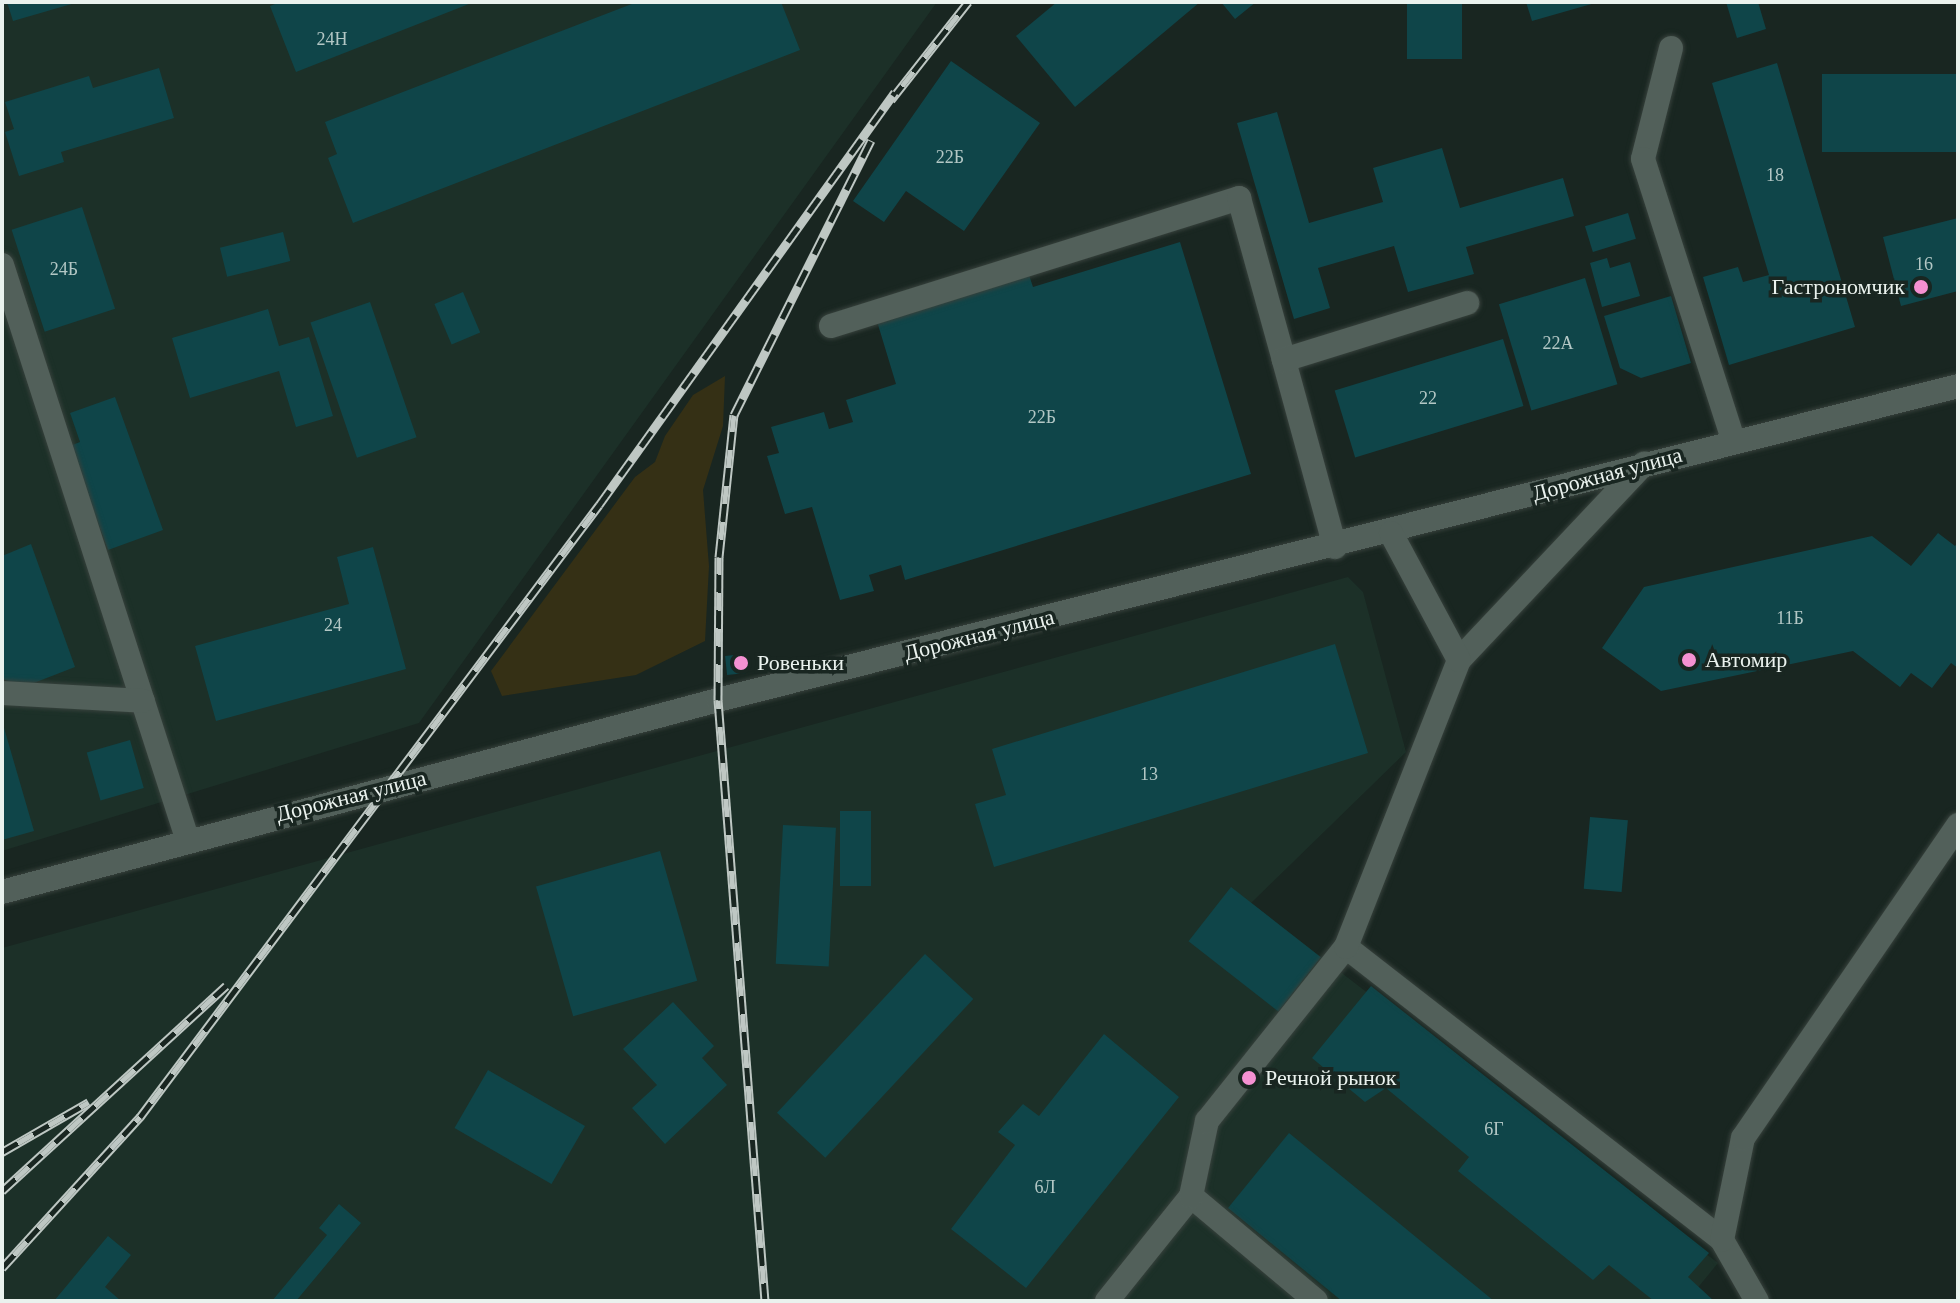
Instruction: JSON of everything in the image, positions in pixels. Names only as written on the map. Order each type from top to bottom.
[{"type":"street","points":[[1671,48],[1643,159],[1733,440]]},
{"type":"street","points":[[831,326],[1239,198],[1335,547]]},
{"type":"street","points":[[2,265],[187,838]]},
{"type":"street","points":[[1284,360],[1467,303]]},
{"type":"street","name":"Дорожная улица","points":[[2,892],[187,838],[1391,533],[1733,440],[1958,386]]},
{"type":"street","points":[[1107,1301],[1191,1196],[1207,1121],[1346,947],[1459,660],[1644,464]]},
{"type":"street","points":[[1391,533],[1459,660]]},
{"type":"street","points":[[2,693],[143,701]]},
{"type":"street","points":[[1722,1240],[1743,1138],[1958,825]]},
{"type":"street","points":[[1346,947],[1722,1240],[1757,1301]]},
{"type":"street","points":[[1191,1196],[1316,1301]]},
{"type":"shaded area","points":[[2,2],[937,2],[419,723],[2,851]]},
{"type":"shaded area","points":[[725,376],[723,426],[703,490],[709,566],[705,641],[636,675],[502,696],[491,671],[635,477],[655,462],[665,436],[693,395]]},
{"type":"shaded area","points":[[1348,577],[1363,592],[1406,752],[1251,903],[1718,1263],[1687,1301],[2,1301],[2,948]]},
{"type":"building","points":[[7,2],[75,2],[75,3],[13,21]]},
{"type":"building","points":[[280,2],[474,2],[296,72],[270,6]]},
{"type":"building","points":[[637,2],[781,2],[800,50],[353,223],[328,158],[337,154],[325,122]]},
{"type":"building","points":[[1057,2],[1200,2],[1075,107],[1016,36]]},
{"type":"building","points":[[1221,2],[1256,2],[1235,19]]},
{"type":"building","points":[[1407,2],[1462,2],[1462,59],[1407,59]]},
{"type":"building","points":[[1526,2],[1595,2],[1595,3],[1532,21]]},
{"type":"building","points":[[1726,2],[1758,2],[1766,29],[1737,38]]},
{"type":"building","points":[[951,61],[1040,123],[964,231],[906,191],[884,222],[853,201]]},
{"type":"building","points":[[1777,63],[1855,327],[1729,365],[1703,277],[1738,267],[1743,282],[1769,275],[1712,83]]},
{"type":"building","points":[[159,68],[174,118],[61,152],[64,162],[19,176],[5,132],[14,129],[5,102],[89,76],[93,88]]},
{"type":"building","points":[[1822,74],[1958,74],[1958,152],[1822,152]]},
{"type":"building","points":[[1277,112],[1309,223],[1383,202],[1373,168],[1442,148],[1460,208],[1563,178],[1574,216],[1466,247],[1474,274],[1408,292],[1394,246],[1318,268],[1330,308],[1294,319],[1237,123]]},
{"type":"building","points":[[82,207],[115,309],[45,332],[12,230]]},
{"type":"building","points":[[1628,213],[1636,239],[1593,252],[1585,226]]},
{"type":"building","points":[[1958,218],[1958,291],[1901,306],[1883,237]]},
{"type":"building","points":[[283,232],[290,261],[227,277],[220,248]]},
{"type":"building","points":[[1180,242],[1251,474],[905,580],[901,565],[869,575],[874,591],[840,600],[812,507],[785,514],[767,456],[779,453],[771,427],[824,412],[829,429],[853,422],[846,400],[896,384],[876,318],[1028,272],[1033,287]]},
{"type":"building","points":[[1607,258],[1610,268],[1630,262],[1640,296],[1602,307],[1590,263]]},
{"type":"building","points":[[1585,278],[1617,384],[1531,410],[1499,304]]},
{"type":"building","points":[[463,292],[480,333],[452,345],[434,304]]},
{"type":"building","points":[[1671,296],[1691,363],[1641,378],[1620,368],[1604,316]]},
{"type":"building","points":[[370,302],[417,437],[357,458],[310,323]]},
{"type":"building","points":[[268,309],[279,346],[309,337],[333,416],[296,427],[279,371],[190,398],[172,338]]},
{"type":"building","points":[[1503,339],[1523,406],[1355,457],[1335,390]]},
{"type":"building","points":[[115,397],[163,530],[108,550],[70,446],[80,442],[70,413]]},
{"type":"building","points":[[1938,533],[1955,546],[1958,542],[1958,668],[1951,663],[1932,688],[1911,673],[1900,687],[1853,651],[1661,691],[1602,648],[1644,587],[1872,536],[1911,566]]},
{"type":"building","points":[[31,544],[75,667],[26,686],[2,679],[2,556]]},
{"type":"building","points":[[373,547],[406,669],[216,721],[195,646],[349,604],[337,557]]},
{"type":"building","points":[[1335,644],[1368,753],[994,867],[975,804],[1006,795],[992,749]]},
{"type":"building","points":[[744,654],[746,673],[727,675],[725,656]]},
{"type":"building","points":[[2,721],[34,831],[2,840]]},
{"type":"building","points":[[130,740],[144,788],[101,800],[87,752]]},
{"type":"building","points":[[840,811],[871,811],[871,886],[840,886]]},
{"type":"building","points":[[1590,817],[1628,820],[1622,892],[1584,889]]},
{"type":"building","points":[[783,825],[836,828],[829,967],[776,964]]},
{"type":"building","points":[[660,851],[697,981],[573,1016],[536,887]]},
{"type":"building","points":[[1231,887],[1321,957],[1278,1012],[1189,941]]},
{"type":"building","points":[[925,954],[973,999],[825,1158],[777,1113]]},
{"type":"building","points":[[1371,986],[1709,1253],[1688,1277],[1714,1301],[1654,1301],[1609,1265],[1593,1280],[1458,1171],[1469,1157],[1386,1088],[1365,1102],[1312,1058]]},
{"type":"building","points":[[673,1002],[714,1046],[702,1058],[727,1085],[665,1144],[632,1108],[657,1085],[623,1049]]},
{"type":"building","points":[[1104,1034],[1179,1097],[1026,1288],[951,1229],[1015,1145],[998,1132],[1023,1104],[1039,1116]]},
{"type":"building","points":[[488,1070],[585,1126],[551,1184],[455,1128]]},
{"type":"building","points":[[1289,1133],[1494,1301],[1342,1301],[1228,1208]]},
{"type":"building","points":[[339,1204],[361,1223],[296,1301],[272,1301],[327,1235],[319,1228]]},
{"type":"building","points":[[108,1236],[131,1255],[105,1287],[121,1301],[54,1301]]},
{"type":"railway","points":[[891,100],[968,2]]},
{"type":"railway","points":[[2,1268],[140,1117],[599,505],[895,92]]},
{"type":"railway","points":[[765,1301],[718,700],[719,557],[734,415],[871,140]]},
{"type":"railway","points":[[2,1191],[226,986]]},
{"type":"railway","points":[[2,1152],[89,1102]]},
{"type":"place","name":"Гастрономчик","points":[[1921,287]]},
{"type":"place","name":"Автомир","points":[[1689,660]]},
{"type":"place","name":"Ровеньки","points":[[741,663]]},
{"type":"place","name":"Речной рынок","points":[[1249,1078]]}]
